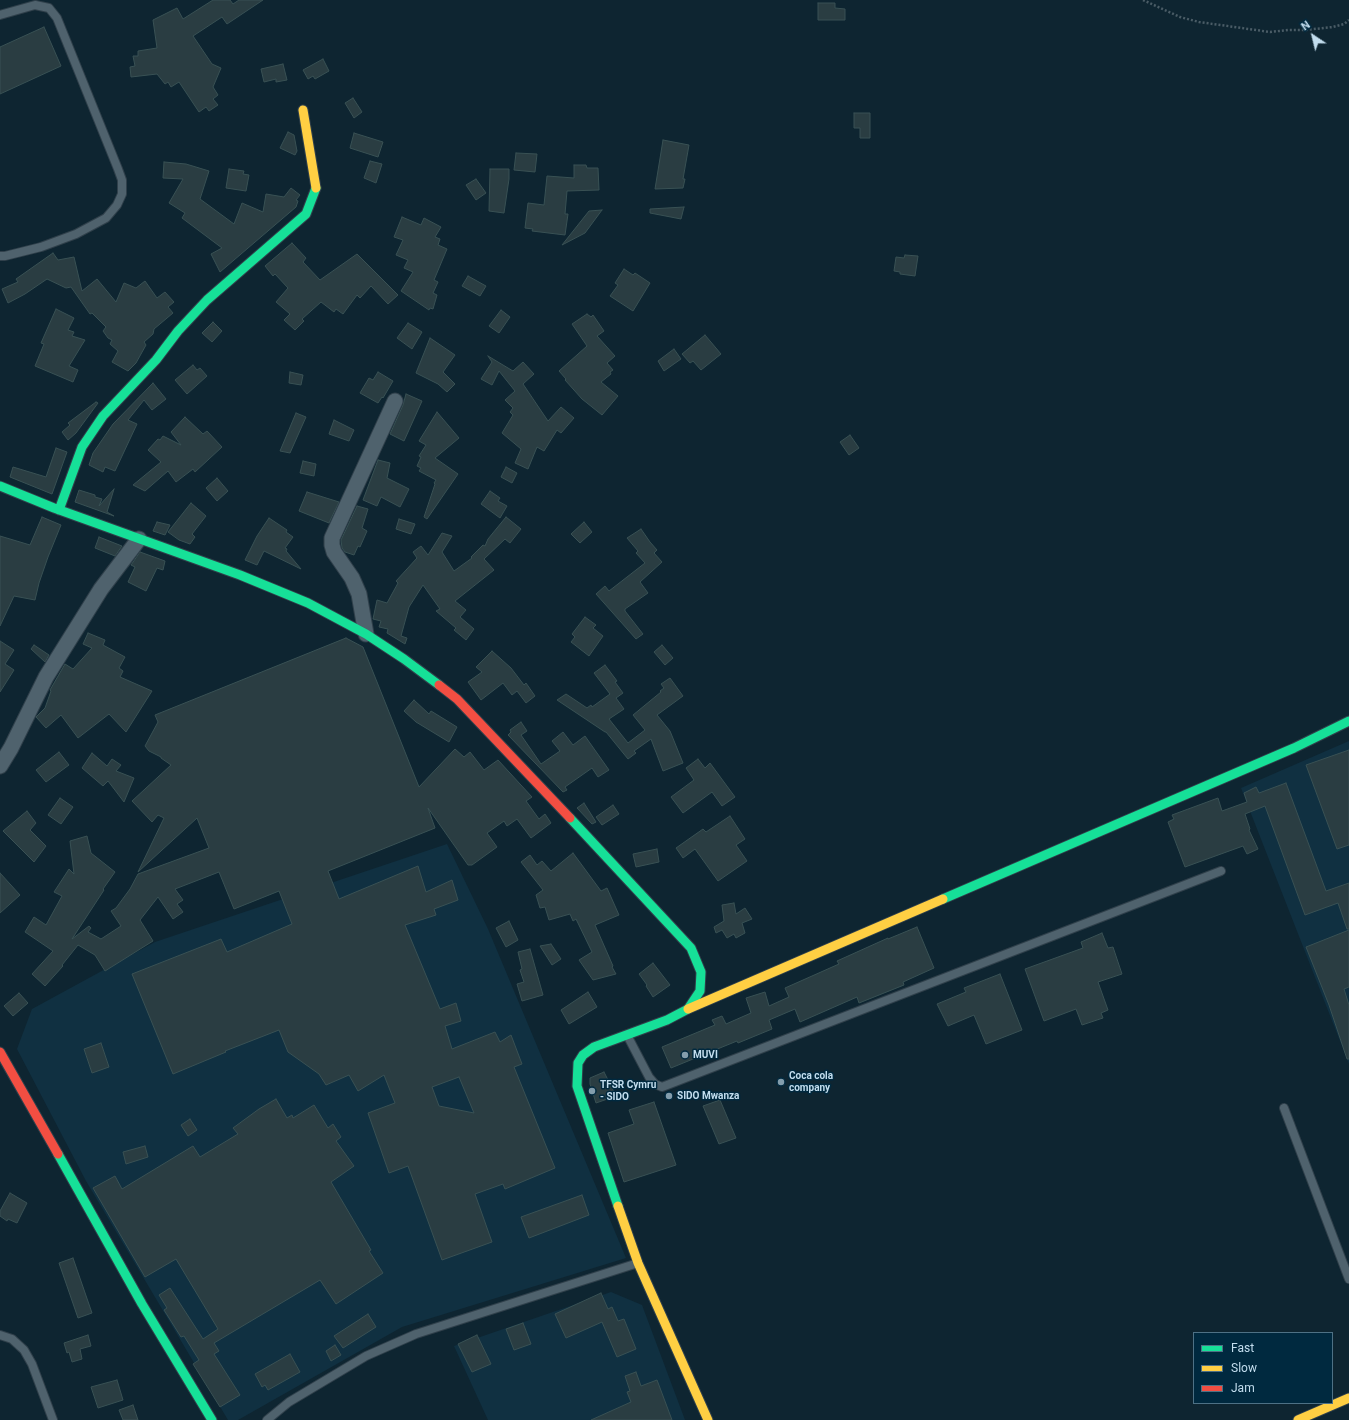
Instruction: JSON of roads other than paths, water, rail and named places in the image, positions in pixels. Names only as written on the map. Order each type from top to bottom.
[{"type":"main road","points":[[59,510],[82,448],[103,416],[156,360],[178,331],[207,300],[306,214],[316,189],[303,110]]},
{"type":"main road","points":[[0,486],[59,510],[240,575],[308,603],[366,634],[457,699],[568,815],[691,948],[701,972],[700,991],[688,1009]]},
{"type":"main road","points":[[708,1420],[638,1263],[577,1086],[578,1064],[583,1055],[594,1047],[667,1020],[688,1009],[1294,748],[1349,721]]},
{"type":"main road","points":[[0,1052],[142,1304],[212,1420]]},
{"type":"main road","points":[[1298,1420],[1349,1398]]},
{"type":"street","points":[[366,634],[359,594],[352,578],[334,552],[332,538],[394,401]]},
{"type":"street","points":[[0,766],[11,748],[46,677],[101,589],[139,539]]},
{"type":"lane","points":[[0,14],[35,5],[49,8],[57,18],[122,180],[122,194],[117,205],[106,218],[76,234],[41,247],[0,256]]},
{"type":"lane","points":[[627,1034],[649,1077],[655,1084],[662,1087],[1221,871]]},
{"type":"lane","points":[[1284,1108],[1349,1280]]},
{"type":"lane","points":[[267,1420],[289,1402],[366,1356],[416,1334],[638,1263]]},
{"type":"lane","points":[[0,1335],[12,1338],[24,1350],[32,1364],[53,1420]]},
{"type":"place","name":"MUVI","points":[[685,1055]]},
{"type":"place","name":"Coca cola company","points":[[781,1082]]},
{"type":"place","name":"TFSR Cymru - SIDO","points":[[592,1091]]},
{"type":"place","name":"SIDO Mwanza","points":[[669,1096]]}]
